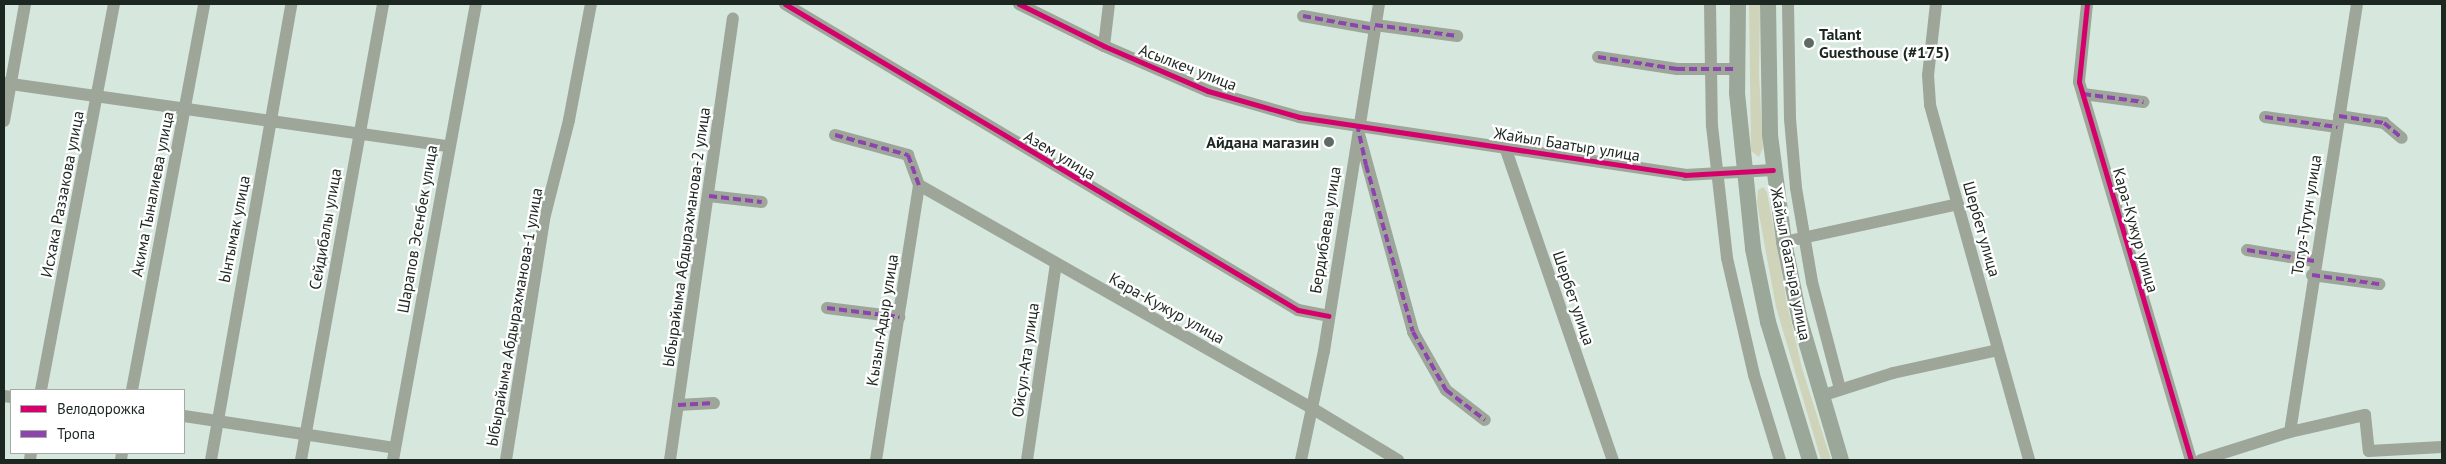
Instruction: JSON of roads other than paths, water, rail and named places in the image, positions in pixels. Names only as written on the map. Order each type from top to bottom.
[{"type":"main road","name":"Жайыл баатыра улица","points":[[1738,4],[1737,69],[1744,172],[1753,249],[1768,322],[1810,460]]},
{"type":"main road","name":"Жайыл баатыра улица","points":[[1768,4],[1768,92],[1774,170],[1784,242],[1800,321],[1841,460]]},
{"type":"street","points":[[4,121],[7,84],[25,4]]},
{"type":"street","name":"Исхака Раззакова улица","points":[[41,389],[114,4]]},
{"type":"street","name":"Акима Тыналиева улица","points":[[132,389],[204,4]]},
{"type":"street","name":"Ынтымак улица","points":[[210,460],[291,4]]},
{"type":"street","name":"Сейдибалы улица","points":[[301,460],[383,4]]},
{"type":"street","name":"Шарапов Эсенбек улица","points":[[394,454],[448,146],[476,4]]},
{"type":"street","name":"Ыбырайыма Абдырахманова-1 улица","points":[[506,460],[544,218],[569,120],[591,4]]},
{"type":"street","name":"Азем улица","points":[[785,4],[1298,310],[1328,316]]},
{"type":"street","name":"Асылкеч улица","points":[[1019,4],[1104,46],[1208,91],[1299,117],[1357,124]]},
{"type":"street","points":[[1104,46],[1109,4]]},
{"type":"street","name":"Бердибаева улица","points":[[1301,460],[1310,407],[1324,351],[1357,124],[1379,4]]},
{"type":"street","points":[[1710,4],[1710,70],[1716,174],[1733,292],[1754,375],[1780,460]]},
{"type":"street","points":[[1788,4],[1790,119],[1804,238],[1820,318],[1840,389]]},
{"type":"street","name":"Шербет улица","points":[[1936,4],[1928,90],[2029,460]]},
{"type":"street","name":"Кара-Кужур улица","points":[[2087,4],[2078,73],[2191,460]]},
{"type":"street","name":"Тогуз-Тутун улица","points":[[2290,432],[2314,261],[2357,4]]},
{"type":"street","points":[[1303,16],[1375,27],[1457,36]]},
{"type":"street","name":"Ыбырайыма Абдырахманова-2 улица","points":[[670,460],[733,18]]},
{"type":"street","points":[[1598,57],[1677,69],[1737,69]]},
{"type":"street","points":[[7,84],[97,99],[272,119],[448,146]]},
{"type":"street","points":[[2083,94],[2144,102]]},
{"type":"street","points":[[2265,117],[2384,123],[2402,138]]},
{"type":"street","points":[[1357,124],[1366,165],[1413,332],[1446,390],[1485,420]]},
{"type":"street","name":"Жайыл Баатыр улица","points":[[1357,124],[1685,175],[1774,170]]},
{"type":"street","points":[[835,135],[908,155],[919,185]]},
{"type":"street","name":"Шербет улица","points":[[1505,147],[1613,460]]},
{"type":"street","name":"Кара-Кужур улица","points":[[919,185],[1310,407],[1398,460]]},
{"type":"street","name":"Кызыл-Адыр улица","points":[[876,460],[919,185]]},
{"type":"street","points":[[709,196],[762,202]]},
{"type":"street","points":[[1784,242],[1958,204]]},
{"type":"street","points":[[2247,250],[2314,261]]},
{"type":"street","name":"Ойсул-Ата улица","points":[[1027,460],[1056,264]]},
{"type":"street","points":[[2312,275],[2379,284]]},
{"type":"street","points":[[827,308],[899,317]]},
{"type":"street","points":[[1821,396],[1840,389],[1998,350]]},
{"type":"street","points":[[678,405],[714,403]]},
{"type":"street","points":[[2201,460],[2290,432],[2365,415],[2368,451],[2442,447]]},
{"type":"street","points":[[185,416],[306,434],[394,454]]},
{"type":"place","name":"Talant Guesthouse (#175)","points":[[1809,43]]},
{"type":"place","name":"Айдана магазин","points":[[1329,142]]}]
